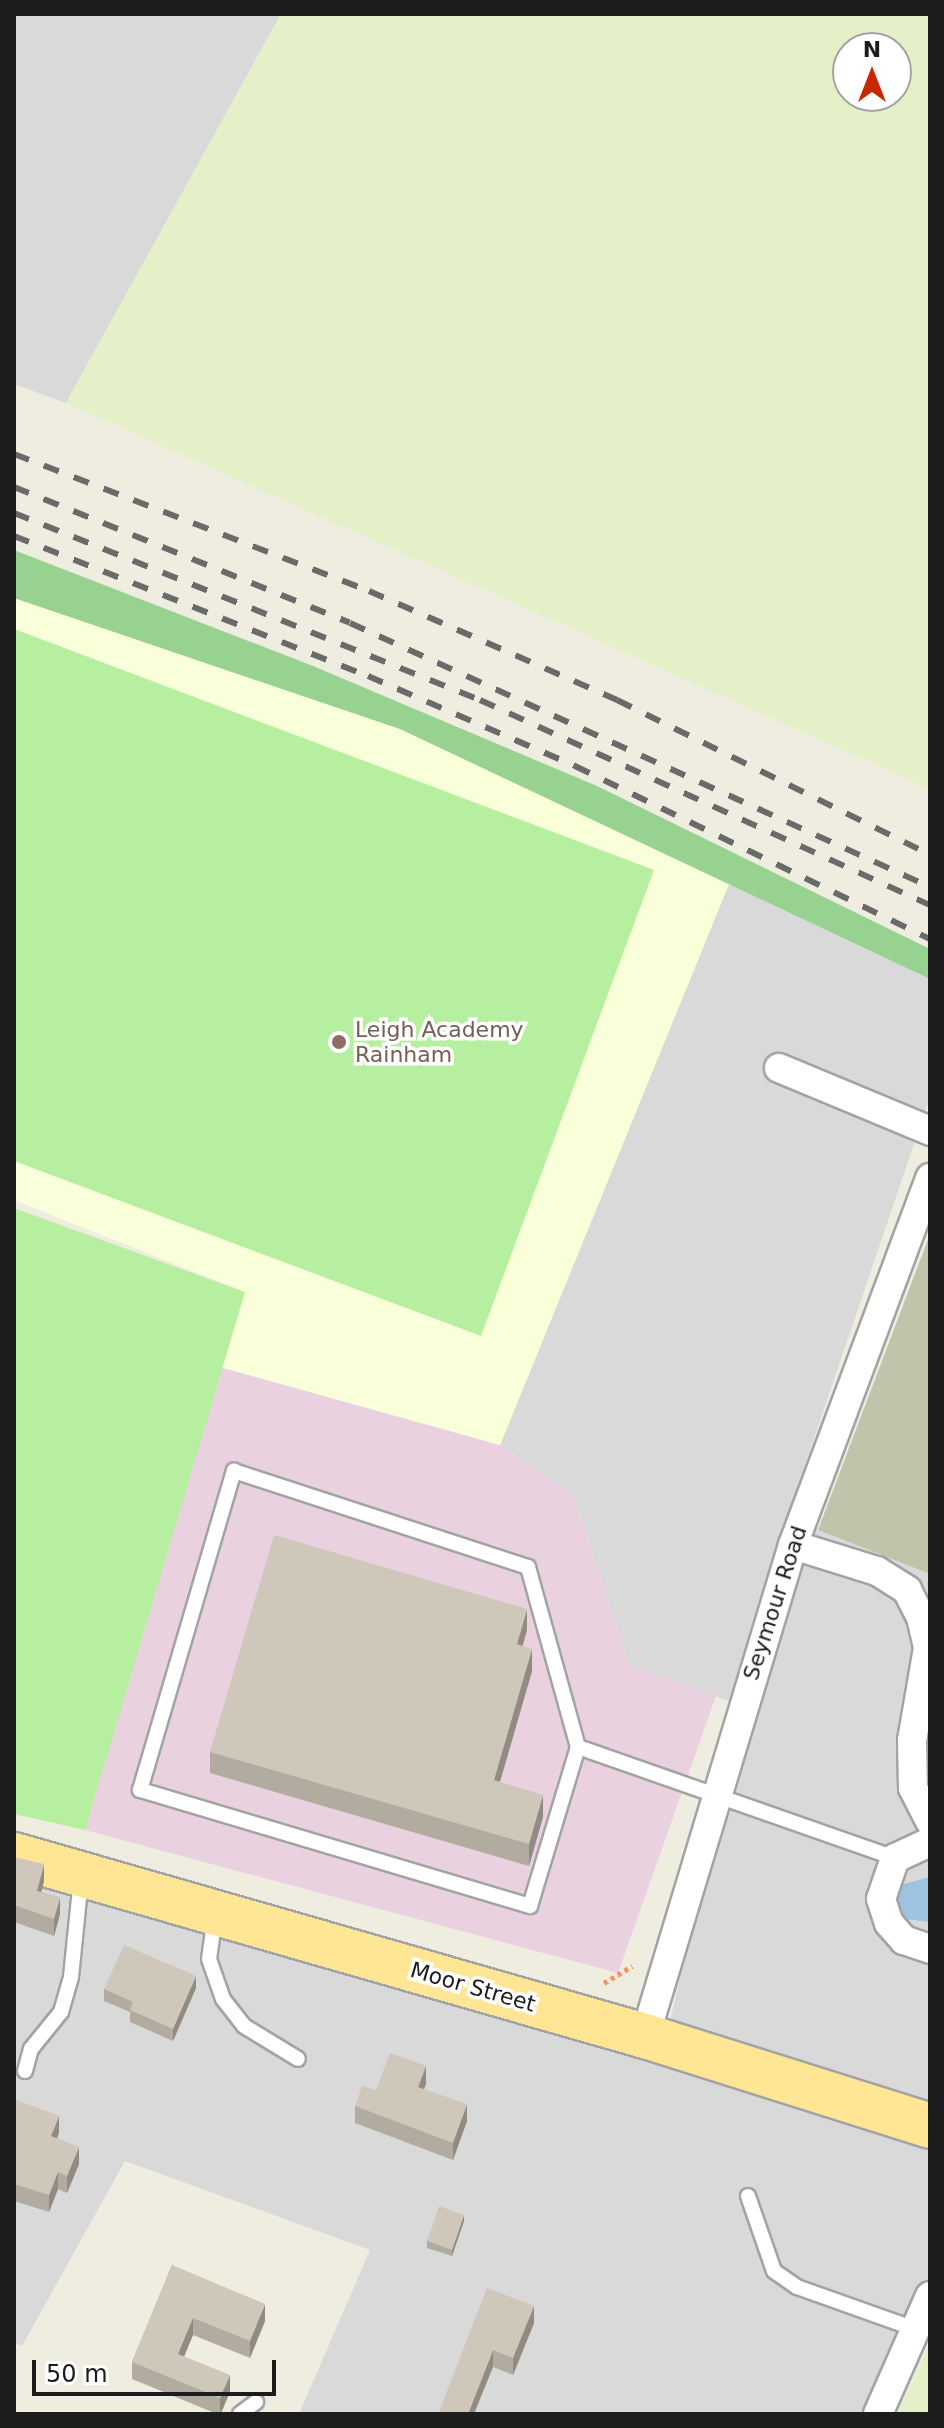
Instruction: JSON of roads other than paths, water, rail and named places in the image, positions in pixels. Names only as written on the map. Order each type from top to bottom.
[{"type":"main road","name":"Moor Street","points":[[14,1855],[645,2036],[930,2126]]},
{"type":"street","points":[[779,1068],[930,1131]]},
{"type":"street","name":"Seymour Road","points":[[645,2036],[793,1545],[930,1178]]},
{"type":"street","points":[[793,1545],[877,1571],[907,1590],[921,1617],[928,1648],[912,1741],[913,1788],[930,1821]]},
{"type":"street","points":[[930,1842],[895,1858],[882,1886],[889,1923],[904,1940],[930,1949]]},
{"type":"street","points":[[878,2414],[918,2330],[930,2296]]},
{"type":"lane","points":[[234,1471],[528,1567],[578,1747],[530,1906],[140,1790],[234,1471]]},
{"type":"lane","points":[[578,1747],[714,1799],[895,1858]]},
{"type":"lane","points":[[25,2071],[31,2049],[61,2012],[71,1977],[81,1874]]},
{"type":"lane","points":[[215,1913],[209,1959],[223,1999],[244,2026],[298,2059]]},
{"type":"lane","points":[[748,2196],[774,2271],[797,2287],[918,2330]]},
{"type":"lane","points":[[240,2414],[256,2402]]},
{"type":"water","points":[[930,1877],[930,1922],[906,1919],[894,1904],[900,1885]]},
{"type":"railway","points":[[14,454],[369,591],[617,700],[930,855]]},
{"type":"railway","points":[[14,487],[350,623],[930,887]]},
{"type":"railway","points":[[14,513],[480,700],[930,905]]},
{"type":"railway","points":[[14,536],[368,676],[575,766],[930,939]]},
{"type":"place","name":"Leigh Academy Rainham","points":[[339,1042]]}]
